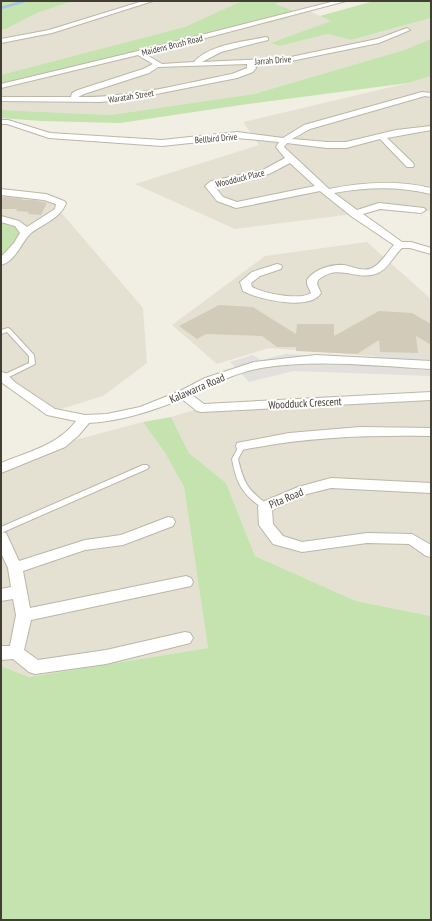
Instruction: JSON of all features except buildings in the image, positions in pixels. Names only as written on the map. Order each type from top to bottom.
[{"type":"street","points":[[1,41],[50,32],[150,1]]},
{"type":"street","name":"Maidens Brush Road","points":[[1,86],[139,54],[343,1]]},
{"type":"street","name":"Jarrah Drive","points":[[157,65],[250,62],[301,58],[379,41],[407,30]]},
{"type":"street","points":[[197,63],[211,53],[266,39]]},
{"type":"street","points":[[74,100],[75,95],[81,92],[146,71],[157,65],[139,54]]},
{"type":"street","name":"Waratah Street","points":[[1,99],[100,100],[131,97],[192,85],[248,71],[252,68],[250,62]]},
{"type":"street","points":[[431,95],[425,94],[307,127],[294,132],[284,141],[280,148],[323,190],[354,214],[400,245],[411,245],[431,241]]},
{"type":"street","name":"Bellbird Drive","points":[[1,122],[8,122],[49,135],[162,143],[237,135],[327,145],[346,145],[396,133],[431,128]]},
{"type":"street","points":[[382,137],[410,165]]},
{"type":"street","points":[[245,171],[262,167],[279,157],[289,157]]},
{"type":"street","name":"Woodduck Place","points":[[289,157],[266,172],[214,183],[210,186],[220,199],[236,205],[323,190]]},
{"type":"street","points":[[323,190],[382,185],[431,191]]},
{"type":"street","points":[[1,192],[46,197],[61,203],[59,210],[25,233],[21,242],[1,262]]},
{"type":"street","points":[[354,214],[379,206],[420,210]]},
{"type":"street","points":[[1,219],[16,222],[23,228],[25,233]]},
{"type":"street","points":[[277,267],[253,276],[245,282],[246,287],[256,294],[307,299],[316,293],[312,280],[316,276],[330,268],[336,267],[361,272],[374,271],[379,268],[400,245]]},
{"type":"street","points":[[411,245],[431,251]]},
{"type":"street","name":"Kalawarra Road","points":[[2,377],[12,386],[51,412],[85,419],[107,418],[144,410],[184,394],[209,381],[258,365],[316,359],[431,365]]},
{"type":"street","name":"Woodduck Crescent","points":[[184,394],[201,408],[431,396]]},
{"type":"street","points":[[1,468],[60,444],[74,433],[85,419]]},
{"type":"street","points":[[242,446],[270,439],[335,432],[431,432]]},
{"type":"street","name":"Pita Road","points":[[431,488],[331,483],[302,490],[265,507],[266,525],[278,540],[302,547],[367,538],[412,538],[431,552]]},
{"type":"street","points":[[15,568],[85,545],[123,540],[168,522]]},
{"type":"street","points":[[1,537],[15,568],[24,615],[8,653],[35,667],[106,657],[186,638]]},
{"type":"street","points":[[24,615],[186,582]]},
{"type":"street","points":[[1,596],[20,592]]},
{"type":"lane","points":[[1,332],[8,330],[32,356],[32,364],[2,377]]},
{"type":"lane","points":[[242,446],[235,459],[238,475],[246,492],[265,507]]},
{"type":"lane","points":[[1,530],[145,467]]},
{"type":"shaded area","points":[[73,1],[343,1],[309,11],[332,21],[272,43],[278,46],[328,34],[351,40],[431,18],[431,39],[404,50],[254,94],[110,115],[1,110],[1,29],[6,29],[37,13]]},
{"type":"shaded area","points":[[431,76],[431,211],[389,207],[354,214],[235,229],[135,184],[259,145],[243,122],[408,83]]},
{"type":"shaded area","points":[[1,192],[57,200],[59,210],[143,308],[147,363],[103,396],[51,412],[1,376]]},
{"type":"shaded area","points":[[367,242],[431,299],[431,362],[269,348],[217,364],[172,325],[265,256]]},
{"type":"shaded area","points":[[380,352],[431,356],[431,376],[294,371],[249,382],[230,362],[253,355],[261,360],[286,354],[376,359]]},
{"type":"shaded area","points":[[431,396],[431,616],[356,601],[255,556],[226,483],[189,453],[171,417],[201,408]]},
{"type":"shaded area","points":[[143,422],[165,453],[184,487],[208,648],[29,677],[1,666],[1,468],[60,444]]},
{"type":"green space","points":[[1,1],[73,1],[37,13],[6,29],[1,29]]},
{"type":"green space","points":[[242,1],[282,1],[275,4],[299,13],[284,19],[1,86],[1,75],[185,27]]},
{"type":"green space","points":[[374,1],[431,1],[431,18],[351,40],[328,34],[279,46],[271,43],[331,21],[320,16]]},
{"type":"green space","points":[[431,39],[431,76],[408,83],[120,123],[41,121],[1,118],[1,110],[110,115],[254,94],[404,50]]},
{"type":"green space","points":[[1,219],[16,222],[25,233],[1,262]]},
{"type":"green space","points":[[171,417],[189,453],[226,483],[255,556],[356,601],[431,616],[431,920],[1,920],[1,666],[29,677],[208,648],[184,487],[165,453],[143,422]]},
{"type":"waterway","points":[[1,8],[25,1]]}]
